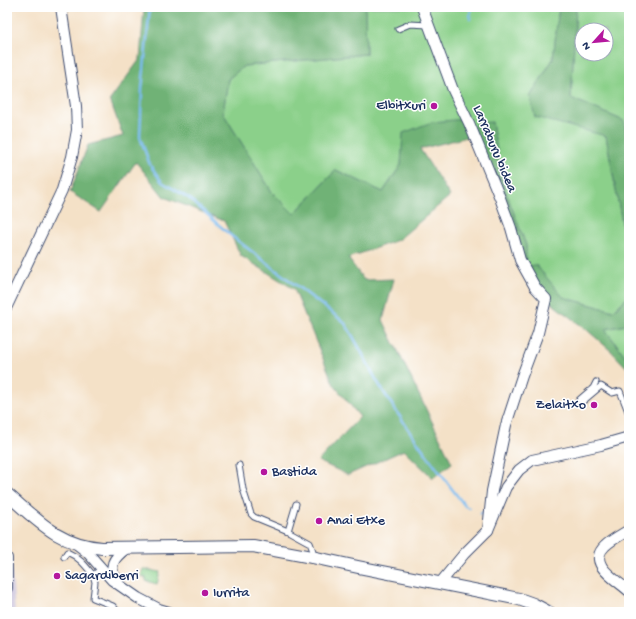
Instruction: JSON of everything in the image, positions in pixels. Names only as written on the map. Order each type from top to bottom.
[{"type":"street","points":[[7,306],[62,190],[72,157],[77,130],[76,106],[60,7]]},
{"type":"street","name":"Larraburu bidea","points":[[422,7],[453,90],[469,123],[500,198],[511,228],[520,260],[535,287],[546,299],[538,333],[506,425],[492,491],[488,530]]},
{"type":"street","points":[[441,582],[464,554],[488,530],[506,488],[519,470],[532,460],[601,445],[629,437]]},
{"type":"street","points":[[7,494],[46,527],[64,539],[78,545],[87,552],[103,572],[115,578],[120,586],[158,609],[169,612]]},
{"type":"street","points":[[629,530],[606,545],[600,551],[598,556],[599,564],[605,571],[629,591]]},
{"type":"street","points":[[78,545],[102,548],[253,546],[441,582],[519,599],[548,612]]},
{"type":"street","points":[[102,548],[108,557],[103,572]]},
{"type":"street","points":[[103,572],[119,553],[127,548]]},
{"type":"street","points":[[7,558],[7,588]]},
{"type":"lane","points":[[398,28],[410,24],[428,25]]},
{"type":"lane","points":[[596,382],[593,388],[579,400],[582,402],[601,386],[612,393],[620,391],[629,414]]},
{"type":"lane","points":[[239,465],[242,489],[251,514],[254,517],[288,531],[310,543],[313,551],[312,557]]},
{"type":"lane","points":[[288,531],[296,504]]},
{"type":"lane","points":[[64,557],[67,552],[103,572],[94,582],[92,598],[113,606],[118,612]]},
{"type":"shaded area","points":[[7,512],[15,612],[7,612]]},
{"type":"green space","points":[[144,7],[365,7],[366,54],[244,66],[228,79],[223,113],[272,192],[294,214],[336,170],[383,192],[401,165],[403,133],[432,122],[465,119],[471,136],[420,149],[450,196],[398,240],[348,258],[364,280],[394,279],[383,320],[452,463],[433,478],[404,450],[348,475],[318,461],[360,417],[334,385],[294,289],[241,256],[224,221],[164,197],[136,162],[101,212],[70,192],[88,145],[123,136],[110,100],[140,59]]},
{"type":"green space","points":[[365,7],[559,7],[553,59],[530,97],[606,136],[629,261],[629,296],[613,311],[562,297],[536,265],[525,267],[526,245],[503,185],[492,122],[471,136],[404,133],[401,165],[383,192],[336,170],[294,214],[272,192],[223,113],[228,79],[244,66],[366,54]]},
{"type":"green space","points":[[559,7],[576,7],[571,98],[624,121],[629,149],[629,261],[606,136],[535,117],[530,97],[553,59]]},
{"type":"green space","points":[[576,7],[629,7],[629,149],[624,121],[571,98],[574,43],[574,62],[614,62],[614,22],[575,22]]},
{"type":"green space","points":[[492,122],[503,185],[526,245],[526,266],[536,265],[563,297],[613,311],[629,296],[629,322],[626,325],[605,329],[629,361],[629,370],[611,351],[587,330],[555,306],[526,278],[474,128],[476,123]]},
{"type":"green space","points":[[629,322],[629,361],[605,329],[626,325]]},
{"type":"green space","points":[[143,569],[160,572],[157,584],[146,581],[146,578],[141,576]]},
{"type":"waterway","points":[[150,7],[142,89],[140,137],[150,165],[162,182],[190,199],[229,234],[344,322],[354,337],[375,378],[400,417],[465,506],[469,508]]},
{"type":"waterway","points":[[470,19],[471,7]]},
{"type":"waterway","points":[[480,514],[488,511]]},
{"type":"place","name":"Elbitxuri","points":[[434,106]]},
{"type":"place","name":"Zelaitxo","points":[[594,405]]},
{"type":"place","name":"Bastida","points":[[264,472]]},
{"type":"place","name":"Anai Etxe","points":[[319,521]]},
{"type":"place","name":"Sagardiberri","points":[[57,576]]},
{"type":"place","name":"Iurrita","points":[[205,593]]}]
